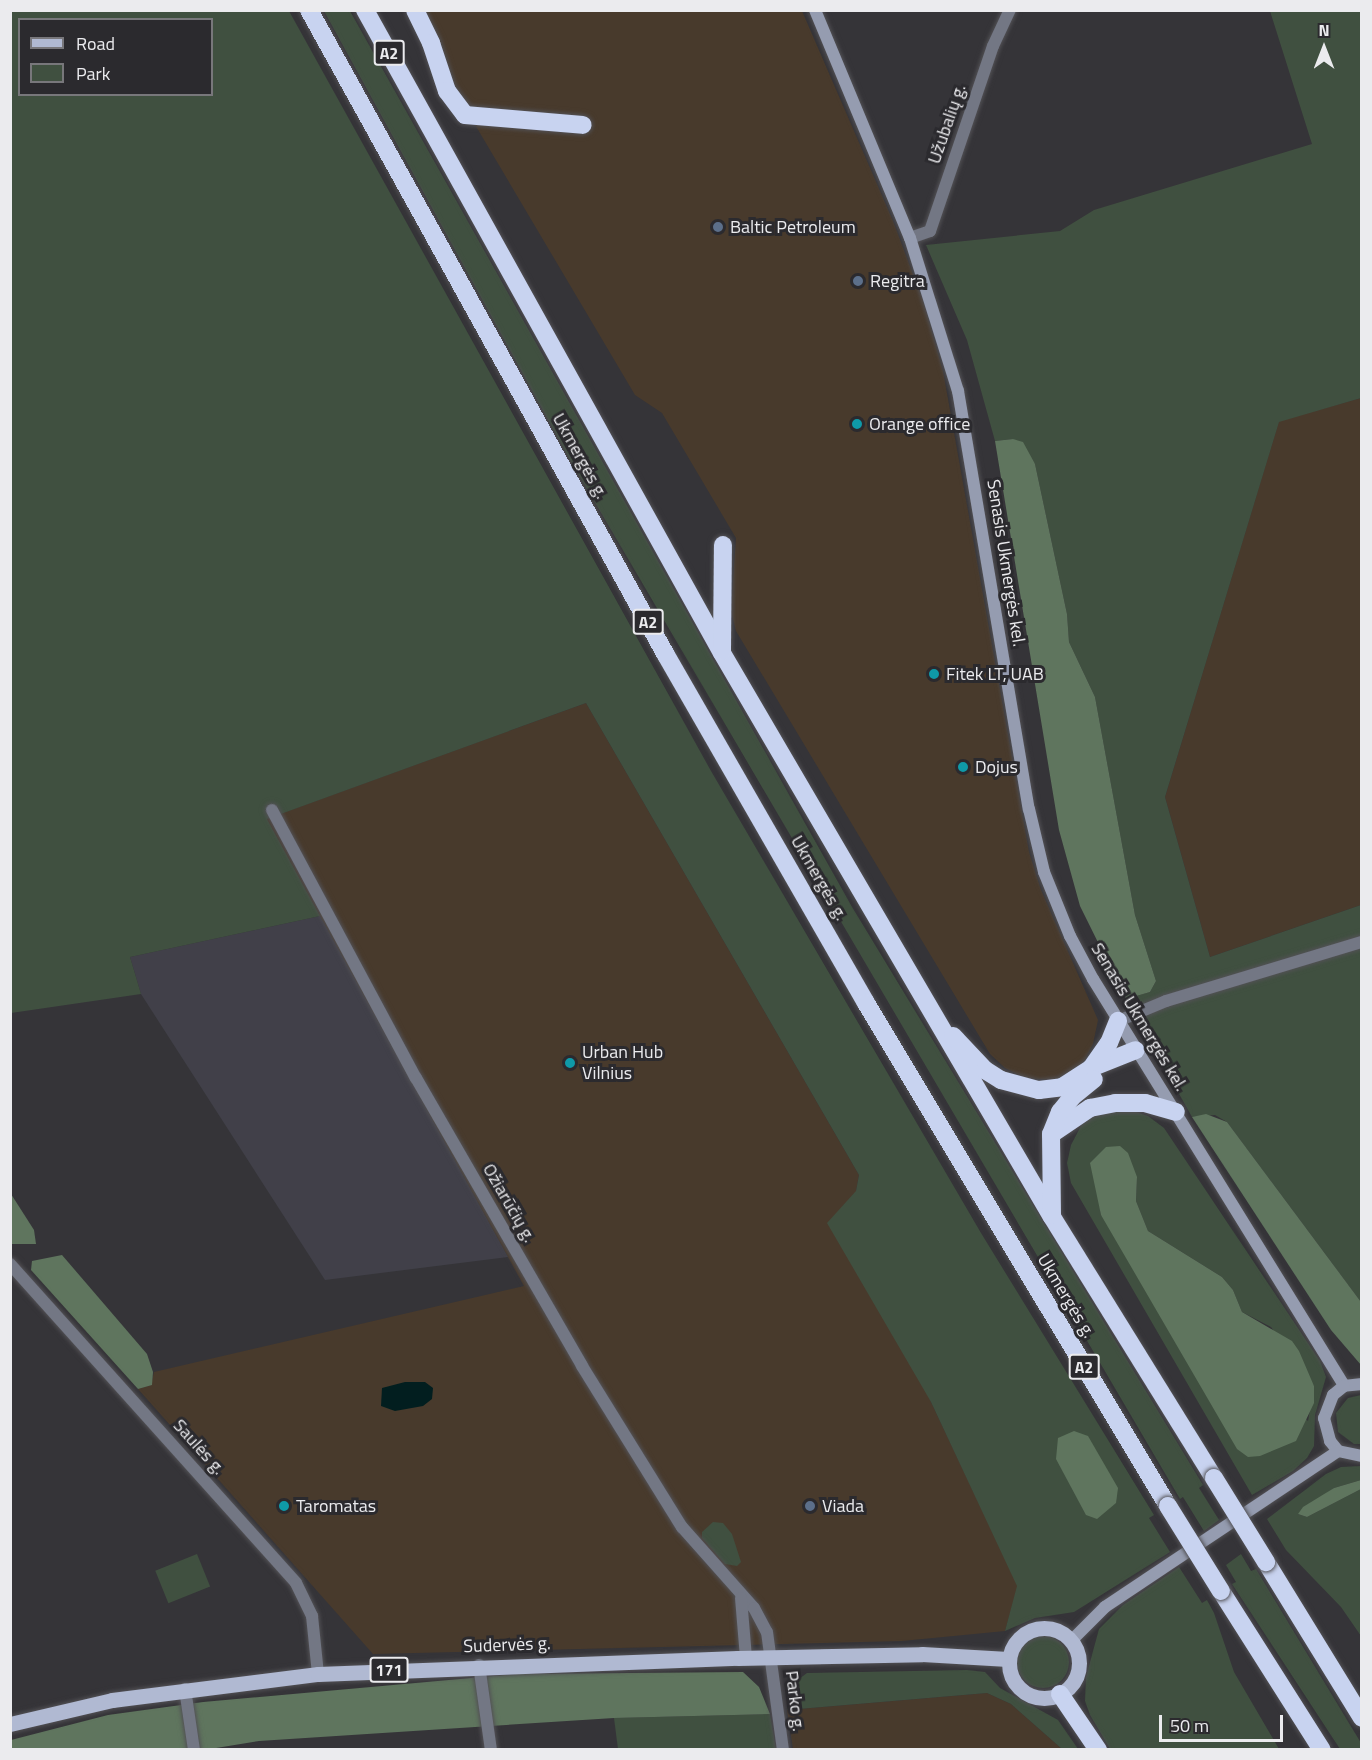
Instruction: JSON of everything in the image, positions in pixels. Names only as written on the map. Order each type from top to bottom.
[{"type":"highway","name":"Ukmergės g.","points":[[309,10],[737,778],[872,1013],[1168,1506],[1322,1749]]},
{"type":"highway","name":"Ukmergės g.","points":[[365,10],[722,653],[931,1013],[1052,1217],[1362,1718]]},
{"type":"highway","points":[[415,10],[431,43],[447,91],[465,116],[583,125]]},
{"type":"highway","points":[[722,653],[723,545]]},
{"type":"highway","points":[[931,1013],[985,1070],[1022,1087],[1062,1087],[1091,1068],[1136,1050]]},
{"type":"highway","points":[[1091,1068],[1109,1043],[1118,1021]]},
{"type":"highway","points":[[1052,1217],[1052,1134],[1072,1096],[1136,1050]]},
{"type":"highway","points":[[1052,1134],[1090,1108],[1115,1103],[1145,1103],[1176,1112]]},
{"type":"highway","points":[[1060,1694],[1098,1749]]},
{"type":"main road","name":"Senasis Ukmergės kel.","points":[[815,10],[910,238],[958,391],[1029,809],[1044,872],[1070,936],[1118,1021],[1344,1386]]},
{"type":"main road","points":[[1362,1384],[1344,1386],[1333,1395],[1324,1418],[1330,1441],[1338,1451],[1362,1456]]},
{"type":"main road","points":[[1072,1640],[1105,1607],[1338,1451]]},
{"type":"main road","points":[[1052,1628],[1072,1640],[1079,1670],[1060,1694],[1039,1698],[1020,1689],[1013,1680],[1008,1659],[1018,1638],[1028,1631],[1052,1628]]},
{"type":"main road","name":"Sudervės g.","points":[[10,1724],[112,1700],[318,1674],[479,1665],[771,1657],[940,1654],[1008,1659]]},
{"type":"street","name":"Užubalių g.","points":[[910,238],[930,231],[989,57],[1010,10]]},
{"type":"street","name":"Ožiarūčių g.","points":[[272,810],[416,1078],[582,1366],[682,1527],[741,1598],[754,1608],[767,1632],[771,1657]]},
{"type":"street","points":[[1118,1021],[1166,1001],[1362,942]]},
{"type":"street","name":"Saulės g.","points":[[10,1264],[296,1583],[312,1616],[318,1674]]},
{"type":"street","points":[[741,1598],[746,1658]]},
{"type":"street","name":"Parko g.","points":[[771,1657],[783,1749]]},
{"type":"street","points":[[479,1665],[490,1749]]},
{"type":"street","points":[[186,1689],[194,1749]]},
{"type":"shaded area","points":[[421,11],[802,11],[893,221],[923,301],[943,371],[1029,852],[1041,890],[1098,1020],[1093,1044],[1084,1061],[1070,1073],[1055,1080],[1025,1078],[1005,1068],[990,1054],[736,631],[731,611],[736,538],[662,413],[635,395],[458,96]]},
{"type":"shaded area","points":[[1361,398],[1361,905],[1210,957],[1165,797],[1279,421]]},
{"type":"shaded area","points":[[586,703],[859,1175],[856,1191],[931,1402],[1018,1586],[1005,1631],[902,1641],[373,1654],[138,1389],[151,1385],[154,1372],[524,1286],[266,819]]},
{"type":"shaded area","points":[[320,916],[508,1257],[325,1280],[141,994],[130,957]]},
{"type":"shaded area","points":[[987,1693],[1011,1704],[1062,1749],[793,1749],[787,1710]]},
{"type":"green space","points":[[10,11],[289,11],[711,771],[981,1233],[1154,1515],[1149,1518],[1170,1552],[1074,1612],[1035,1618],[1005,1631],[1017,1586],[931,1402],[827,1223],[856,1191],[859,1175],[586,703],[267,819],[320,916],[130,957],[141,994],[11,1013]]},
{"type":"green space","points":[[324,11],[350,11],[852,907],[1203,1485],[1199,1488],[1219,1520],[1204,1531],[1183,1497],[1180,1499],[570,460]]},
{"type":"green space","points":[[1270,11],[1361,11],[1361,398],[1279,422],[1165,797],[1210,957],[1361,905],[1361,1302],[1227,1122],[1215,1115],[1192,1117],[1126,999],[1150,992],[1156,981],[1135,915],[1095,697],[1069,642],[1067,614],[1035,464],[1013,439],[995,441],[967,340],[926,245],[1060,231],[1094,210],[1312,144]]},
{"type":"green space","points":[[1013,439],[1023,442],[1035,464],[1067,614],[1069,642],[1095,697],[1135,915],[1156,981],[1150,992],[1126,999],[1080,906],[1059,830],[995,441]]},
{"type":"green space","points":[[1130,1110],[1148,1116],[1164,1128],[1320,1361],[1326,1377],[1315,1415],[1314,1446],[1307,1458],[1293,1471],[1252,1495],[1071,1183],[1067,1163],[1071,1145],[1083,1122],[1092,1115]],"holes":[[[1137,1177],[1136,1201],[1148,1231],[1222,1277],[1233,1290],[1242,1312],[1271,1327],[1314,1386],[1308,1421],[1101,1215],[1099,1200]]]},
{"type":"green space","points":[[1206,1114],[1227,1122],[1361,1302],[1361,1365],[1331,1330],[1192,1117]]},
{"type":"green space","points":[[1120,1146],[1128,1153],[1137,1177],[1136,1201],[1148,1231],[1222,1277],[1233,1290],[1242,1312],[1292,1341],[1299,1351],[1314,1386],[1314,1403],[1296,1441],[1260,1456],[1248,1457],[1237,1449],[1101,1215],[1090,1163],[1106,1147]]},
{"type":"green space","points":[[11,1194],[34,1230],[36,1244],[11,1244]]},
{"type":"green space","points":[[62,1255],[147,1354],[153,1372],[152,1385],[138,1389],[31,1270],[32,1261]]},
{"type":"green space","points":[[1361,1395],[1361,1444],[1354,1444],[1338,1432],[1336,1413],[1348,1398]]},
{"type":"green space","points":[[1074,1431],[1088,1436],[1118,1488],[1116,1503],[1097,1519],[1086,1515],[1056,1459],[1058,1438]]},
{"type":"green space","points":[[1361,1466],[1361,1480],[1334,1488],[1298,1514],[1307,1517],[1361,1489],[1361,1636],[1341,1607],[1286,1550],[1267,1519],[1326,1474],[1341,1467]]},
{"type":"green space","points":[[1361,1480],[1361,1489],[1307,1517],[1298,1514],[1303,1507],[1334,1488]]},
{"type":"green space","points":[[713,1522],[723,1523],[732,1534],[741,1562],[737,1566],[725,1564],[702,1538],[702,1532]]},
{"type":"green space","points":[[197,1554],[210,1586],[168,1603],[155,1571]]},
{"type":"green space","points":[[1241,1554],[1251,1571],[1256,1569],[1361,1743],[1361,1749],[1340,1749],[1232,1584],[1236,1582],[1226,1565]]},
{"type":"green space","points":[[1179,1567],[1202,1603],[1207,1600],[1214,1613],[1234,1672],[1279,1749],[1110,1749],[1090,1715],[1085,1701],[1086,1677],[1099,1629],[1123,1605]]},
{"type":"green space","points":[[1038,1636],[1048,1636],[1062,1643],[1069,1662],[1062,1681],[1048,1688],[1038,1688],[1028,1684],[1021,1677],[1017,1667],[1017,1657],[1021,1647],[1028,1640]]},
{"type":"green space","points":[[967,1670],[985,1672],[1000,1688],[1058,1720],[1078,1749],[1062,1749],[1011,1704],[987,1693],[787,1710],[788,1698],[795,1682],[807,1673]]},
{"type":"green space","points":[[743,1672],[759,1687],[770,1714],[614,1718],[259,1741],[210,1749],[11,1750],[11,1740],[108,1715],[203,1702],[517,1674]]},
{"type":"green space","points":[[770,1714],[776,1749],[618,1749],[614,1718]]},
{"type":"water","points":[[405,1382],[425,1382],[433,1388],[432,1399],[423,1406],[395,1411],[381,1406],[382,1388]]},
{"type":"place","name":"Baltic Petroleum","points":[[718,227]]},
{"type":"place","name":"Regitra","points":[[858,281]]},
{"type":"place","name":"Orange office","points":[[857,424]]},
{"type":"place","name":"Fitek LT, UAB","points":[[934,674]]},
{"type":"place","name":"Dojus","points":[[963,767]]},
{"type":"place","name":"Urban Hub Vilnius","points":[[570,1063]]},
{"type":"place","name":"Taromatas","points":[[284,1506]]},
{"type":"place","name":"Viada","points":[[810,1506]]}]
